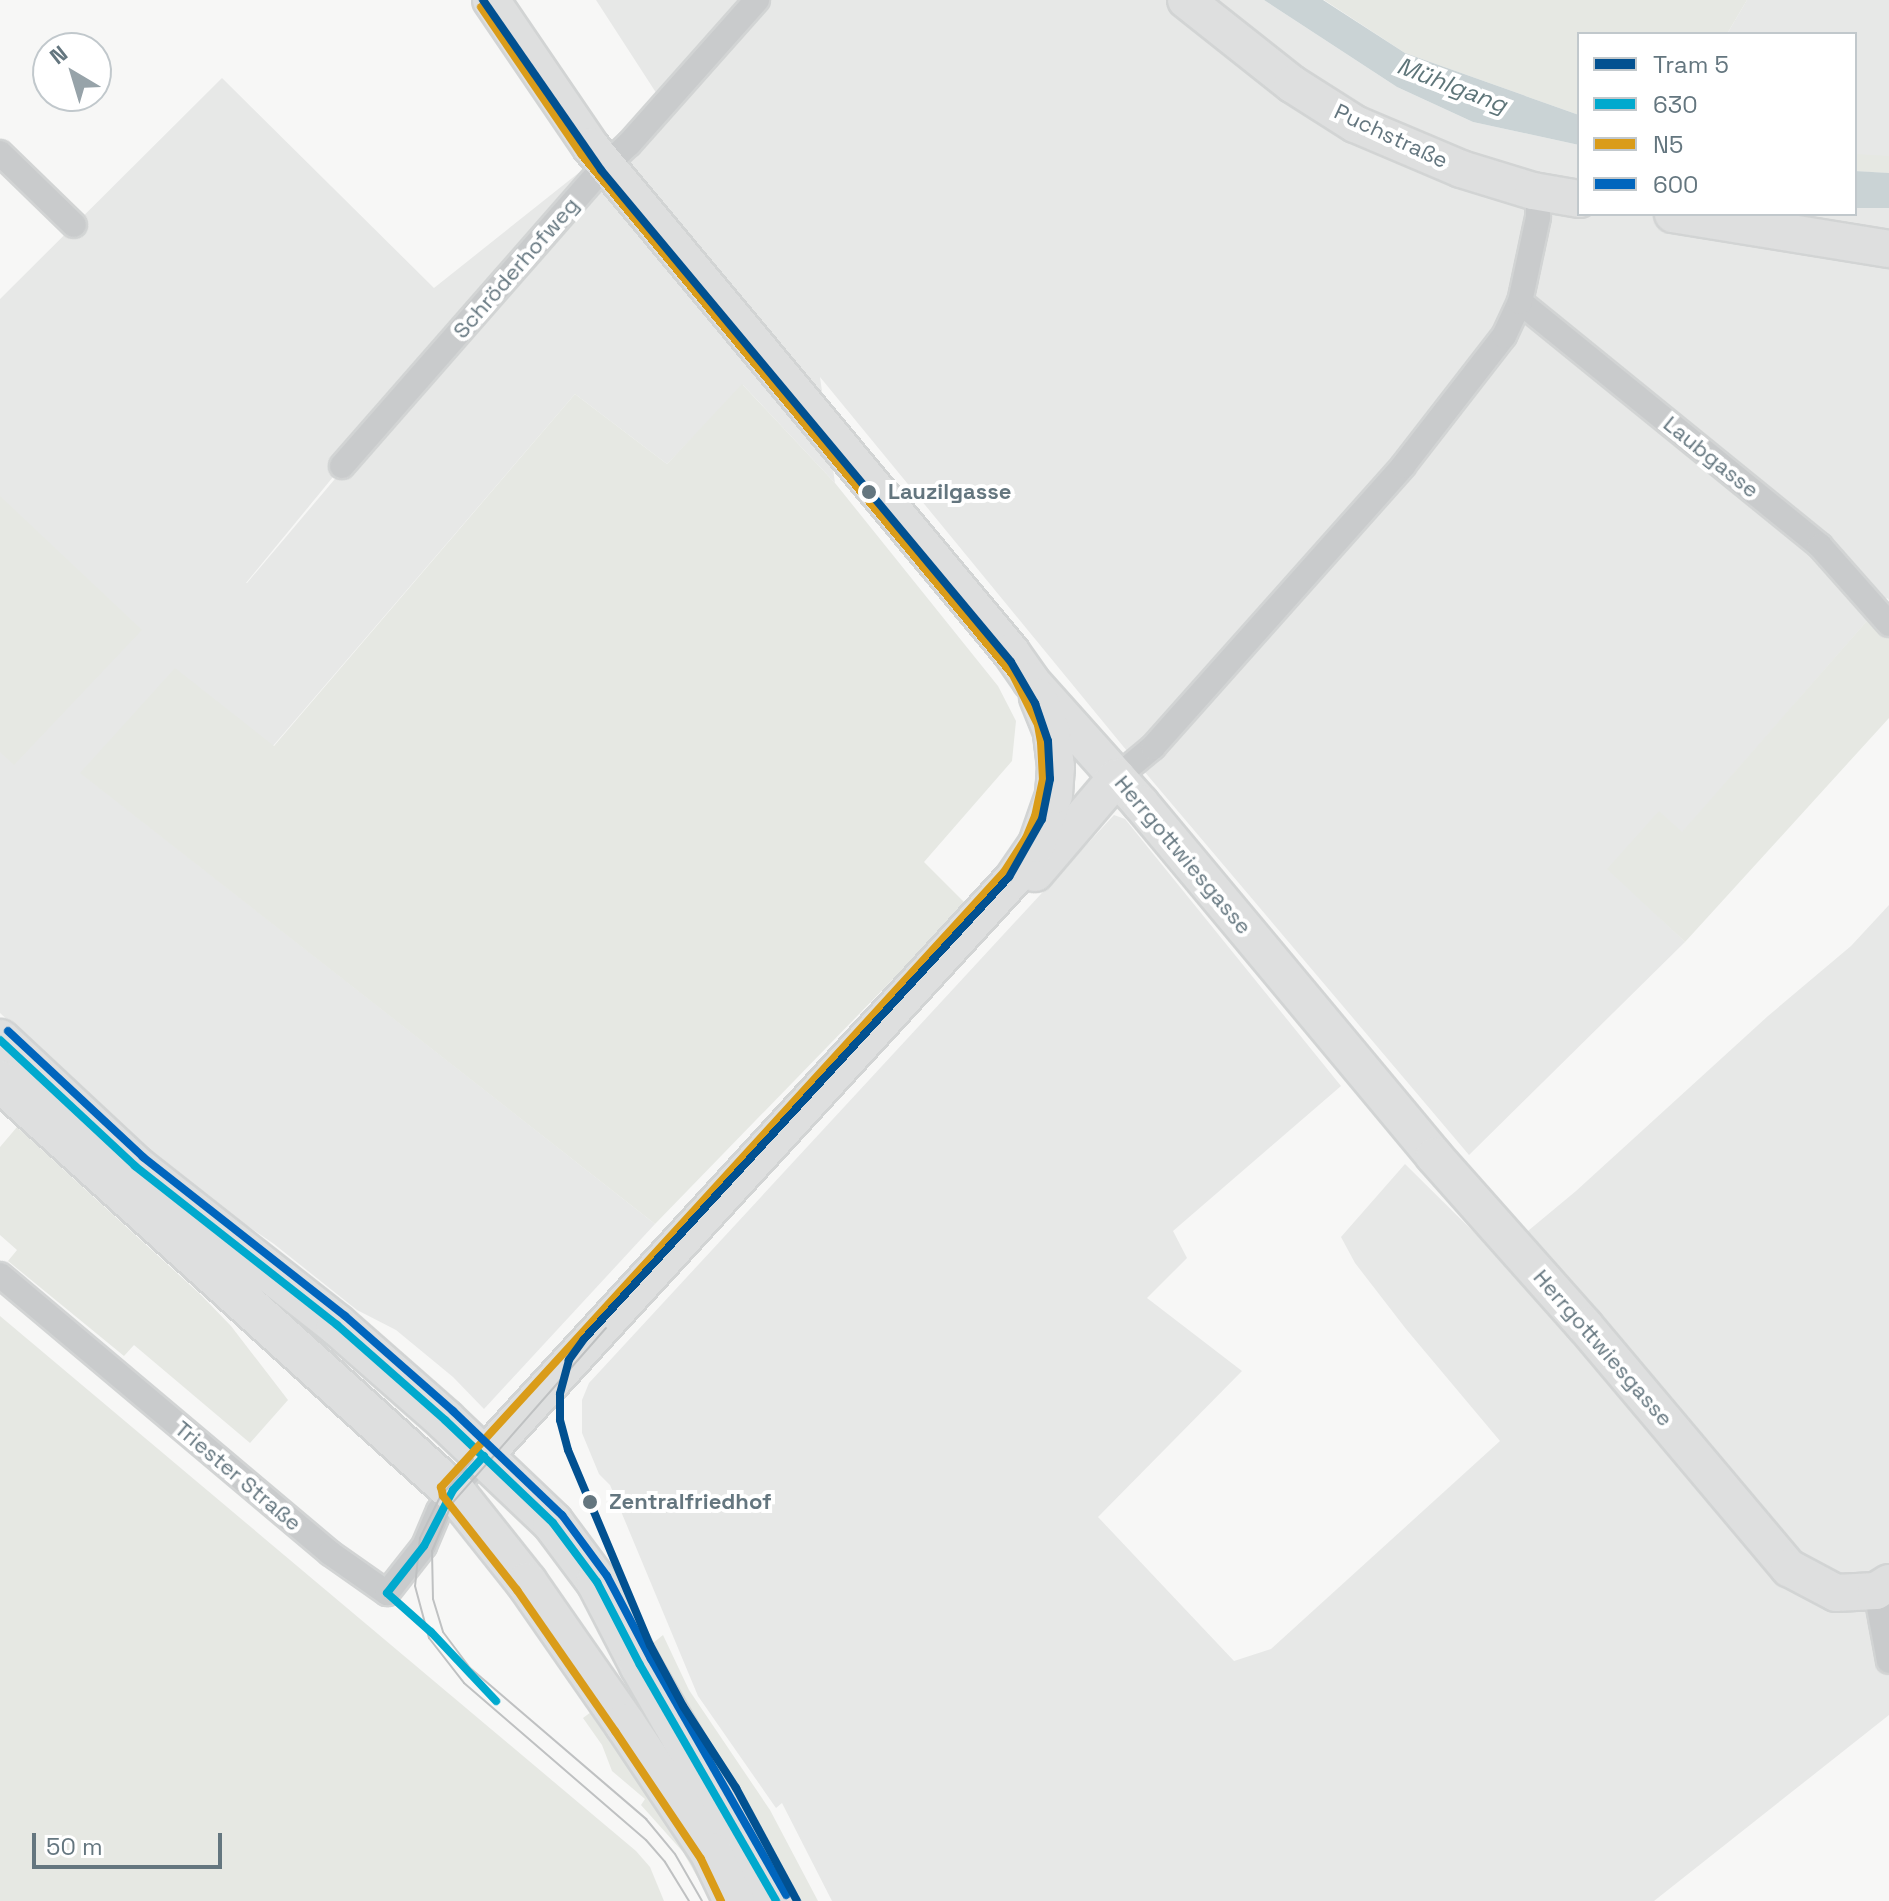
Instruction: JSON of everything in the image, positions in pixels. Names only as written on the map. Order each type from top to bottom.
[{"type":"main road","points":[[0,1040],[135,1166],[337,1325],[484,1456],[553,1523],[597,1582],[640,1665],[776,1901]]},
{"type":"main road","points":[[0,1081],[453,1490],[527,1583],[625,1724],[711,1853],[734,1901]]},
{"type":"street","name":"Herrgottwiesgasse","points":[[491,0],[606,165],[1031,681],[1117,777],[1434,1156],[1585,1326],[1789,1568],[1836,1593],[1882,1587],[1889,1661]]},
{"type":"street","name":"Schröderhofweg","points":[[342,466],[606,165],[629,144],[757,0]]},
{"type":"street","name":"Puchstraße","points":[[1186,0],[1292,84],[1355,124],[1461,169],[1538,192],[1577,199]]},
{"type":"street","points":[[0,153],[74,225]]},
{"type":"street","points":[[976,923],[1016,894],[1117,777],[1153,747],[1403,466],[1504,336],[1520,302],[1538,217],[1538,192]]},
{"type":"street","points":[[1685,216],[1889,249]]},
{"type":"street","name":"Laubgasse","points":[[1520,302],[1820,546],[1889,624]]},
{"type":"street","points":[[484,1456],[976,923],[1037,844],[1054,795],[1056,767],[1052,732],[1031,681]]},
{"type":"street","points":[[1056,767],[1076,760],[1117,777]]},
{"type":"street","name":"Triester Straße","points":[[0,1275],[330,1553],[387,1593],[424,1546],[439,1511],[453,1490],[484,1456]]},
{"type":"shaded area","points":[[596,0],[1264,0],[1397,87],[1473,122],[1577,145],[1577,216],[1857,216],[1857,208],[1889,208],[1889,600],[1887,598],[1682,833],[1608,868],[1685,942],[1469,1155],[1127,751],[820,377],[835,483],[743,385],[667,464],[575,394],[273,746],[81,773],[655,1224],[484,1409],[453,1377],[396,1330],[357,1310],[274,1244],[185,1183],[0,1013],[0,299],[222,78],[434,288],[664,105]],"holes":[[[416,383],[247,583],[342,466]]]},
{"type":"shaded area","points":[[1324,0],[1747,0],[1728,32],[1577,32],[1577,114],[1405,53]]},
{"type":"shaded area","points":[[1747,0],[1889,0],[1889,173],[1857,171],[1857,32],[1728,32]]},
{"type":"shaded area","points":[[1857,154],[1889,156],[1889,173],[1857,171]]},
{"type":"shaded area","points":[[742,384],[835,483],[998,686],[1016,721],[1012,761],[924,862],[966,904],[655,1224],[80,773],[175,668],[274,746],[575,394],[667,464]]},
{"type":"shaded area","points":[[0,496],[142,630],[14,765],[0,752]]},
{"type":"shaded area","points":[[1872,615],[1889,637],[1889,718],[1685,942],[1607,869],[1659,811],[1682,832]]},
{"type":"shaded area","points":[[1114,815],[1125,819],[1341,1086],[1173,1231],[1187,1258],[1147,1298],[1242,1371],[1098,1517],[1234,1661],[1271,1649],[1500,1441],[1406,1329],[1355,1263],[1341,1237],[1405,1164],[1498,1256],[1576,1191],[1768,1016],[1851,946],[1889,905],[1889,1715],[1654,1901],[832,1901],[782,1803],[776,1808],[698,1696],[610,1485],[599,1474],[582,1433],[582,1400],[589,1383]]},
{"type":"shaded area","points":[[17,1127],[201,1295],[231,1326],[288,1400],[250,1443],[134,1345],[124,1356],[8,1261],[17,1250],[0,1235],[0,1147]]},
{"type":"shaded area","points":[[0,1316],[636,1851],[650,1867],[664,1901],[0,1901]]},
{"type":"shaded area","points":[[663,1635],[689,1690],[770,1810],[818,1901],[792,1901],[648,1647]]},
{"type":"shaded area","points":[[570,1671],[721,1901],[711,1901],[683,1852],[641,1805],[645,1799],[612,1771],[602,1745],[583,1718],[591,1712],[565,1677]]},
{"type":"water","name":"Mühlgang","points":[[1264,0],[1323,0],[1405,53],[1577,114],[1577,145],[1473,122],[1397,87]]},
{"type":"water","points":[[1857,171],[1889,173],[1889,208],[1857,208]]},
{"type":"tram line","name":"5","points":[[483,0],[601,170],[1011,662],[1035,703],[1048,741],[1050,779],[1042,819],[1009,877],[584,1339],[569,1360],[560,1394],[560,1420],[568,1450],[650,1645],[683,1706],[736,1788],[797,1901]]},
{"type":"tram line","points":[[606,1328],[452,1503],[432,1551],[433,1599],[443,1632],[470,1668],[646,1819],[675,1854],[702,1901]]},
{"type":"tram line","points":[[473,1459],[440,1497],[420,1538],[415,1586],[429,1638],[464,1683],[646,1840],[665,1862],[689,1901]]},
{"type":"transit line","name":"N5","points":[[481,7],[582,155],[1013,675],[1038,725],[1041,742],[1043,779],[1035,816],[1026,838],[1004,872],[441,1487],[443,1496],[517,1590],[615,1731],[701,1859],[721,1901]]},
{"type":"transit line","name":"600","points":[[8,1031],[143,1157],[345,1316],[453,1411],[562,1515],[607,1576],[786,1895]]},
{"type":"transit line","name":"630","points":[[0,1040],[135,1166],[337,1325],[445,1420],[553,1523],[597,1582],[640,1665],[776,1901]]},
{"type":"transit line","name":"630","points":[[387,1593],[424,1546],[453,1490],[484,1456]]},
{"type":"transit line","name":"630","points":[[387,1593],[431,1632],[496,1701]]},
{"type":"place","name":"Lauzilgasse","points":[[869,492]]},
{"type":"place","name":"Zentralfriedhof","points":[[590,1502]]}]
